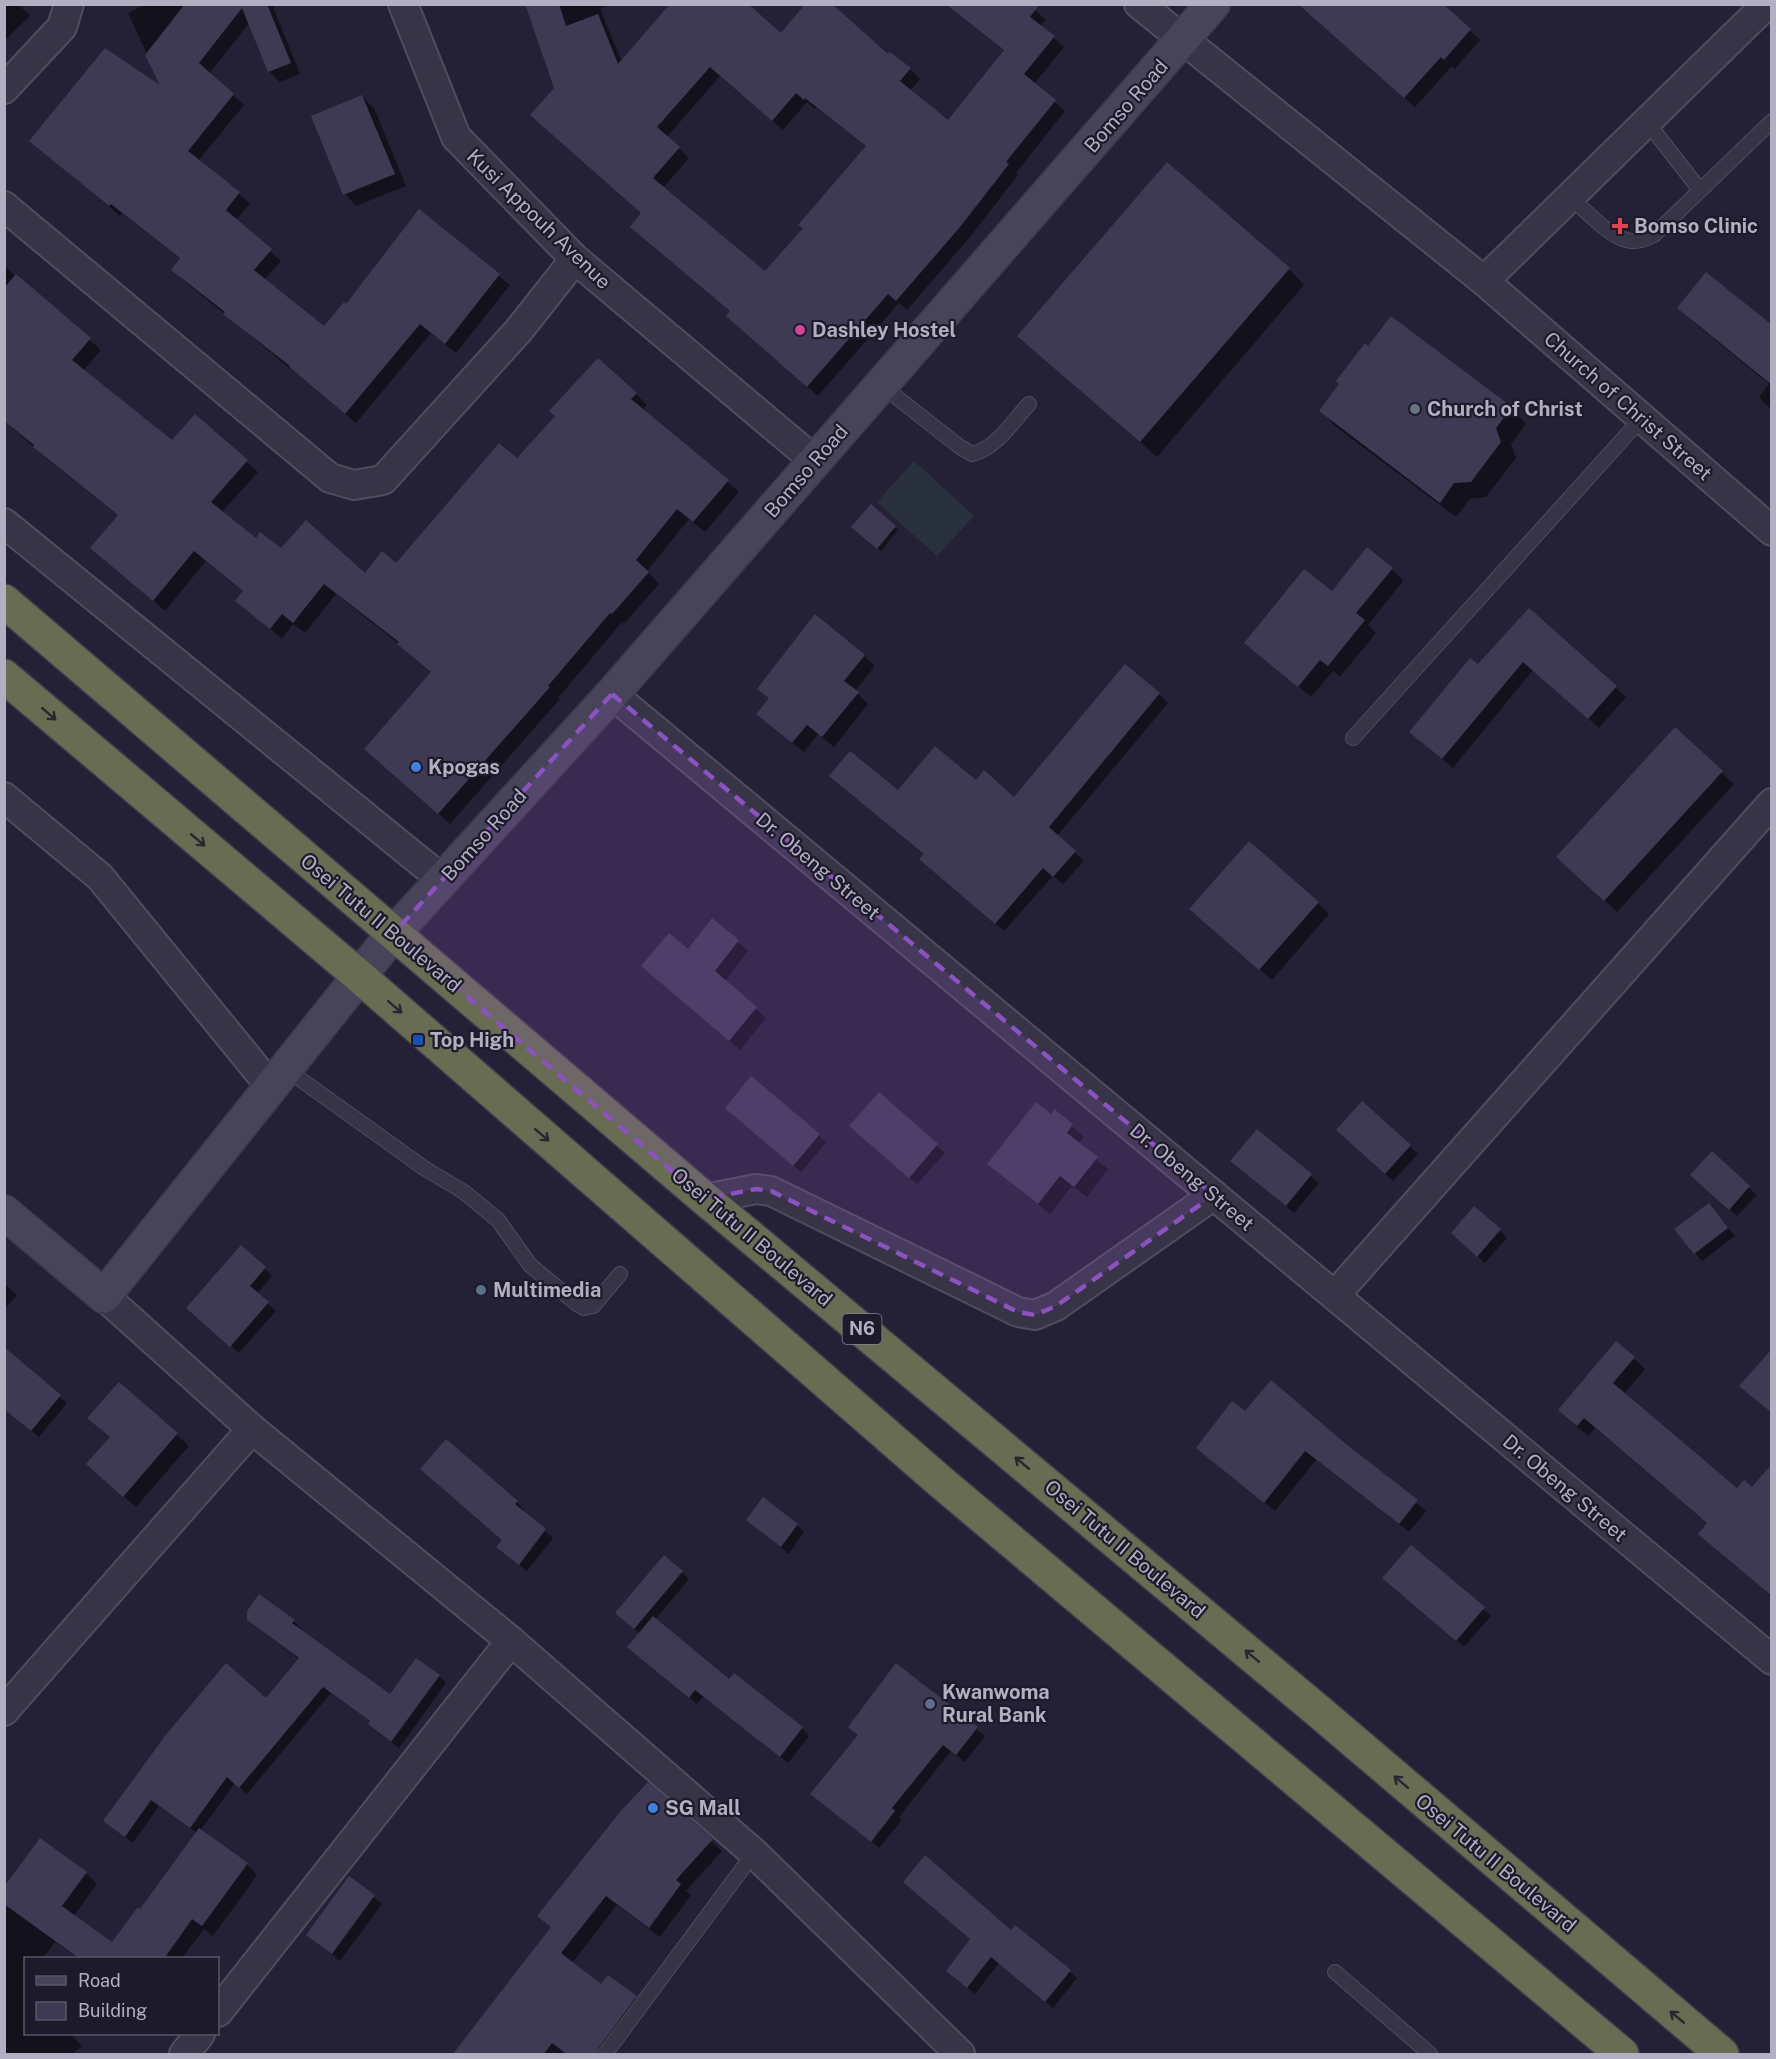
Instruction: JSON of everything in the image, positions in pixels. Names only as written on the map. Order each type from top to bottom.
[{"type":"highway","name":"Osei Tutu II Boulevard","points":[[4,602],[705,1198],[1298,1695],[1722,2055]]},
{"type":"highway","points":[[4,676],[359,976],[942,1483],[1622,2055]]},
{"type":"street","points":[[4,89],[62,27],[69,4]]},
{"type":"street","name":"Kusi Appouh Avenue","points":[[403,4],[456,137],[575,260],[814,461]]},
{"type":"street","name":"Church of Christ Street","points":[[1139,4],[1484,281],[1772,531]]},
{"type":"street","name":"Bomso Road","points":[[104,1296],[393,934],[612,694],[1213,4]]},
{"type":"street","points":[[1484,281],[1767,5],[1772,9]]},
{"type":"street","points":[[4,207],[330,478],[354,485],[383,480],[519,330],[575,260]]},
{"type":"street","points":[[4,523],[443,880]]},
{"type":"street","name":"Dr. Obeng Street","points":[[612,694],[1772,1660]]},
{"type":"street","points":[[4,797],[100,877],[279,1078]]},
{"type":"street","points":[[1335,1295],[1772,803]]},
{"type":"street","points":[[705,1198],[756,1189],[771,1191],[1018,1312],[1035,1315],[1056,1306],[1214,1194]]},
{"type":"street","points":[[4,1212],[104,1296],[252,1429],[511,1641],[754,1853],[950,2051]]},
{"type":"street","points":[[10,1694],[252,1429]]},
{"type":"street","points":[[219,2011],[511,1641]]},
{"type":"street","points":[[183,2055],[199,2035]]},
{"type":"lane","points":[[1571,198],[1610,231],[1625,240],[1640,241],[1654,235],[1772,121]]},
{"type":"lane","points":[[1647,123],[1700,190]]},
{"type":"lane","points":[[881,385],[972,454],[981,452],[991,445],[1029,404]]},
{"type":"lane","points":[[1353,738],[1642,418]]},
{"type":"lane","points":[[279,1078],[464,1192],[498,1220],[530,1265],[577,1304],[584,1308],[593,1306],[620,1274]]},
{"type":"lane","points":[[605,2055],[754,1853]]},
{"type":"lane","points":[[1335,1972],[1430,2055]]},
{"type":"highlighted area","points":[[612,694],[1214,1195],[1056,1306],[1035,1315],[1018,1312],[771,1191],[756,1189],[705,1199],[393,934]]},
{"type":"shaded area","points":[[914,461],[974,516],[937,556],[877,502]]},
{"type":"building","points":[[185,4],[267,4],[291,63],[268,72],[242,8],[199,63],[234,94],[188,151],[240,192],[226,210],[272,249],[254,270],[324,326],[344,302],[346,304],[419,209],[500,274],[445,344],[420,324],[345,414],[290,366],[223,314],[225,312],[171,270],[180,258],[111,204],[109,206],[29,141],[105,48],[160,85],[145,55]]},
{"type":"building","points":[[525,4],[559,4],[566,26],[598,14],[618,64],[670,4],[748,4],[781,33],[805,4],[832,4],[888,54],[890,52],[911,68],[900,81],[948,120],[1004,50],[946,4],[1040,4],[1030,17],[1055,36],[1024,74],[1056,100],[1006,162],[1009,164],[960,227],[896,301],[888,294],[807,387],[726,316],[730,311],[630,227],[641,213],[530,115],[554,88]],"holes":[[[710,67],[772,121],[796,93],[866,146],[798,225],[803,228],[765,271],[653,178],[680,147],[657,127]]]},
{"type":"building","points":[[1298,4],[1443,4],[1471,29],[1444,60],[1441,57],[1404,98]]},
{"type":"building","points":[[362,95],[395,174],[343,195],[311,116]]},
{"type":"building","points":[[1167,162],[1290,268],[1140,442],[1017,336]]},
{"type":"building","points":[[1706,272],[1772,325],[1772,385],[1677,308]]},
{"type":"building","points":[[16,274],[91,338],[72,360],[172,440],[195,414],[248,460],[211,502],[256,538],[260,532],[281,548],[306,520],[365,573],[382,551],[396,563],[499,443],[517,458],[555,416],[549,411],[598,358],[637,393],[631,399],[729,480],[693,522],[677,509],[636,560],[649,572],[612,614],[610,613],[548,686],[550,687],[438,814],[364,749],[431,672],[397,644],[399,642],[324,584],[293,623],[282,614],[270,629],[235,601],[243,591],[194,551],[153,601],[90,548],[118,515],[4,421],[4,288]]},
{"type":"building","name":"Church of Christ","points":[[1391,316],[1512,407],[1496,428],[1501,442],[1471,482],[1454,483],[1440,503],[1319,411],[1339,384],[1336,381],[1365,343],[1368,346]]},
{"type":"building","points":[[871,504],[896,526],[877,549],[851,527]]},
{"type":"building","points":[[1367,547],[1393,568],[1356,613],[1365,620],[1328,666],[1320,660],[1298,687],[1244,643],[1304,569],[1332,591]]},
{"type":"building","points":[[1529,608],[1617,686],[1588,719],[1523,662],[1442,759],[1409,732],[1470,658],[1478,664]]},
{"type":"building","points":[[815,614],[865,655],[844,681],[859,692],[822,737],[807,725],[792,743],[756,714],[769,698],[757,689]]},
{"type":"building","points":[[1125,664],[1160,693],[1049,827],[1076,851],[1053,877],[1043,868],[995,924],[919,859],[924,854],[829,776],[850,751],[898,790],[935,746],[976,780],[984,770],[1014,797]]},
{"type":"building","points":[[1675,727],[1723,771],[1604,901],[1556,857]]},
{"type":"building","points":[[1249,841],[1319,902],[1259,970],[1189,909]]},
{"type":"building","points":[[712,918],[739,940],[715,971],[757,1007],[729,1041],[641,966],[669,933],[688,949]]},
{"type":"building","points":[[751,1076],[820,1134],[793,1166],[725,1108]]},
{"type":"building","points":[[879,1092],[938,1144],[909,1178],[849,1126]]},
{"type":"building","points":[[1362,1101],[1411,1145],[1385,1174],[1336,1130]]},
{"type":"building","points":[[1036,1102],[1051,1114],[1054,1109],[1073,1124],[1067,1133],[1098,1157],[1074,1187],[1060,1176],[1038,1204],[987,1164]]},
{"type":"building","points":[[1257,1129],[1312,1174],[1286,1206],[1230,1161]]},
{"type":"building","points":[[1712,1151],[1750,1186],[1729,1210],[1690,1175]]},
{"type":"building","points":[[1709,1203],[1728,1228],[1694,1254],[1674,1229]]},
{"type":"building","points":[[1474,1206],[1501,1229],[1477,1257],[1451,1233]]},
{"type":"building","points":[[241,1245],[266,1267],[250,1286],[269,1302],[230,1347],[186,1308]]},
{"type":"building","points":[[1616,1341],[1635,1357],[1613,1383],[1737,1488],[1744,1480],[1752,1487],[1772,1464],[1772,1596],[1698,1534],[1707,1523],[1584,1418],[1577,1426],[1558,1410]]},
{"type":"building","points":[[4,1347],[61,1395],[31,1431],[4,1409]]},
{"type":"building","points":[[1772,1349],[1772,1413],[1739,1386]]},
{"type":"building","points":[[1271,1380],[1346,1444],[1418,1500],[1399,1524],[1305,1451],[1264,1503],[1196,1448],[1232,1401],[1245,1411]]},
{"type":"building","points":[[119,1382],[178,1433],[123,1497],[86,1464],[110,1437],[87,1418]]},
{"type":"building","points":[[446,1439],[518,1501],[515,1504],[546,1529],[519,1565],[496,1547],[502,1540],[420,1469]]},
{"type":"building","points":[[763,1497],[798,1524],[781,1547],[746,1520]]},
{"type":"building","points":[[1411,1545],[1485,1607],[1456,1641],[1382,1578]]},
{"type":"building","points":[[664,1555],[683,1571],[634,1629],[615,1613]]},
{"type":"building","points":[[259,1594],[295,1620],[292,1623],[390,1694],[416,1658],[440,1675],[391,1742],[368,1724],[370,1721],[323,1687],[239,1788],[227,1777],[190,1828],[151,1800],[125,1837],[103,1821],[165,1736],[226,1663],[266,1698],[299,1658],[247,1620],[247,1611]]},
{"type":"building","points":[[653,1616],[729,1679],[734,1673],[803,1727],[780,1757],[695,1690],[689,1698],[627,1647]]},
{"type":"building","points":[[896,1663],[978,1727],[956,1755],[943,1745],[892,1808],[895,1811],[871,1842],[810,1794],[858,1735],[848,1727]]},
{"type":"building","points":[[648,1782],[713,1839],[676,1880],[681,1884],[649,1928],[606,1896],[561,1953],[601,1984],[608,1975],[637,1996],[596,2055],[568,2055],[552,2043],[543,2055],[452,2055],[551,1927],[537,1916],[620,1812]]},
{"type":"building","points":[[199,1828],[248,1863],[202,1926],[192,1919],[165,1957],[77,1957],[4,1904],[4,1887],[40,1838],[87,1872],[62,1906],[112,1942],[138,1907],[140,1909]]},
{"type":"building","points":[[925,1855],[1011,1930],[1015,1925],[1071,1970],[1045,2002],[991,1957],[967,1988],[946,1971],[970,1939],[903,1882]]},
{"type":"building","points":[[349,1876],[375,1895],[332,1954],[306,1935]]},
{"type":"place","name":"Bomso Clinic","points":[[1620,226]]},
{"type":"place","name":"Dashley Hostel","points":[[800,330]]},
{"type":"place","name":"Church of Christ","points":[[1415,409]]},
{"type":"place","name":"Kpogas","points":[[416,767]]},
{"type":"place","name":"Top High","points":[[418,1040]]},
{"type":"place","name":"Multimedia","points":[[481,1290]]},
{"type":"place","name":"Kwanwoma Rural Bank","points":[[930,1704]]},
{"type":"place","name":"SG Mall","points":[[653,1808]]}]
